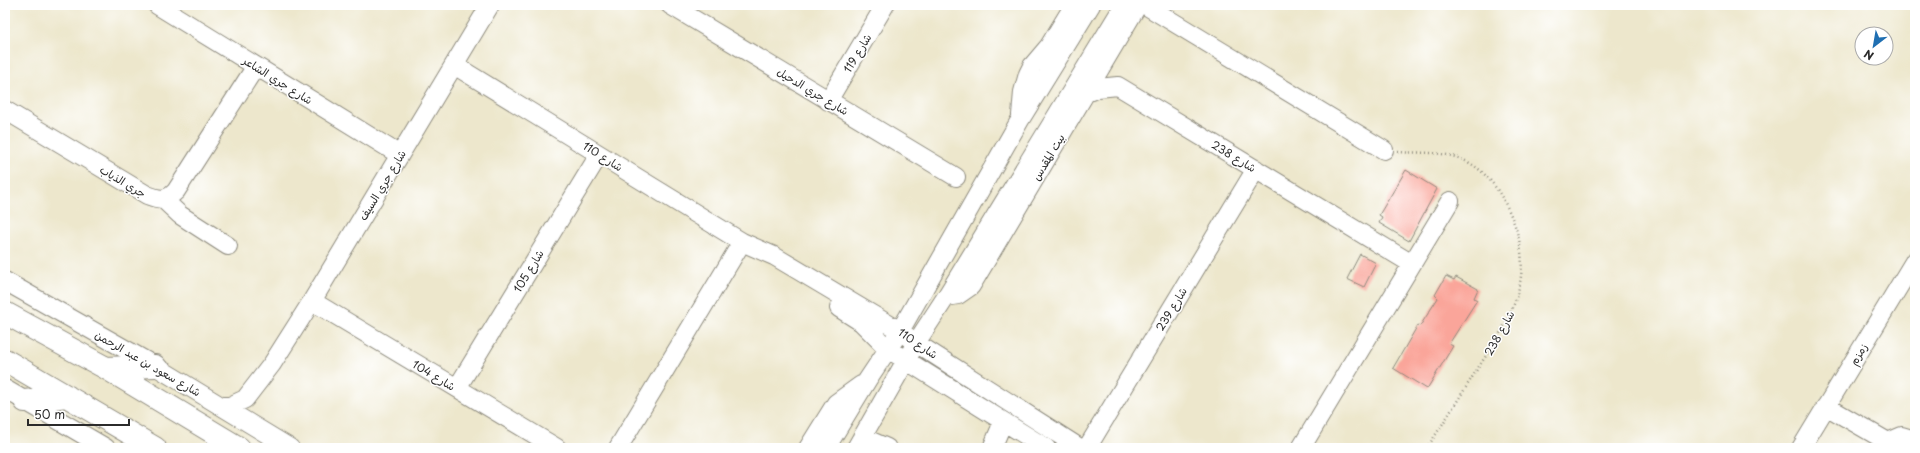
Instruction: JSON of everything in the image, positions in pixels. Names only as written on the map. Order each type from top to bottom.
[{"type":"main road","points":[[5,312],[106,368],[239,448]]},
{"type":"main road","points":[[5,360],[155,448]]},
{"type":"main road","points":[[106,368],[155,366]]},
{"type":"main road","points":[[25,401],[67,396]]},
{"type":"street","name":"شارع جري الشاعر","points":[[156,5],[400,155]]},
{"type":"street","name":"شارع جري السيف","points":[[222,406],[230,406],[245,399],[272,364],[312,301],[490,5]]},
{"type":"street","name":"شارع جري الدحيل","points":[[670,5],[956,177]]},
{"type":"street","name":"شارع 119","points":[[828,101],[885,5]]},
{"type":"street","points":[[1020,120],[1024,83],[1028,74],[1032,66],[1049,46],[1074,5]]},
{"type":"street","points":[[826,448],[868,379],[900,331],[1020,120],[1091,5]]},
{"type":"street","name":"بيت المقدس","points":[[859,442],[916,343],[946,297],[1124,5]]},
{"type":"street","name":"بيت المقدس","points":[[946,297],[958,295],[971,286],[1138,5]]},
{"type":"street","points":[[1145,5],[1384,150]]},
{"type":"street","points":[[1086,93],[1098,88],[1118,86],[1111,52]]},
{"type":"street","name":"شارع 110","points":[[454,65],[747,244],[774,256],[900,331],[916,343],[1080,448]]},
{"type":"street","points":[[228,246],[180,216],[164,200],[171,197],[176,191],[256,66]]},
{"type":"street","name":"شارع 238","points":[[1118,86],[1412,264]]},
{"type":"street","name":"جري الذياب","points":[[5,110],[147,195],[164,200]]},
{"type":"street","name":"شارع 105","points":[[457,388],[599,154]]},
{"type":"street","name":"شارع 239","points":[[1087,448],[1256,170]]},
{"type":"street","points":[[1301,448],[1450,201]]},
{"type":"street","points":[[618,448],[747,244]]},
{"type":"street","name":"شارع 110","points":[[747,244],[770,263],[861,322],[888,349],[1046,448]]},
{"type":"street","name":"زمزم","points":[[1801,448],[1915,260]]},
{"type":"street","name":"شارع سعود بن عبد الرحمن","points":[[5,281],[155,366],[290,448]]},
{"type":"street","name":"شارع 104","points":[[312,301],[557,448]]},
{"type":"street","name":"شارع جري السيف","points":[[256,427],[253,419],[254,403],[272,364]]},
{"type":"street","points":[[808,448],[836,403],[856,390],[868,379]]},
{"type":"street","points":[[5,389],[106,448]]},
{"type":"street","points":[[1826,406],[1886,445],[1902,436],[1915,440]]},
{"type":"street","points":[[992,448],[1003,422]]},
{"type":"street","points":[[859,442],[887,448]]},
{"type":"path","name":"شارع 238","points":[[1384,150],[1440,154],[1459,159],[1476,168],[1495,185],[1502,196],[1513,220],[1520,246],[1521,267],[1519,288],[1510,317],[1427,448]]},
{"type":"building","points":[[1406,170],[1437,189],[1409,241],[1379,223],[1382,217],[1379,215]]},
{"type":"building","points":[[1360,254],[1376,263],[1364,287],[1347,279]]},
{"type":"building","points":[[1446,276],[1454,280],[1456,277],[1478,289],[1474,298],[1477,300],[1449,344],[1453,346],[1427,389],[1393,368],[1418,325],[1420,326],[1438,298],[1435,295]]}]
